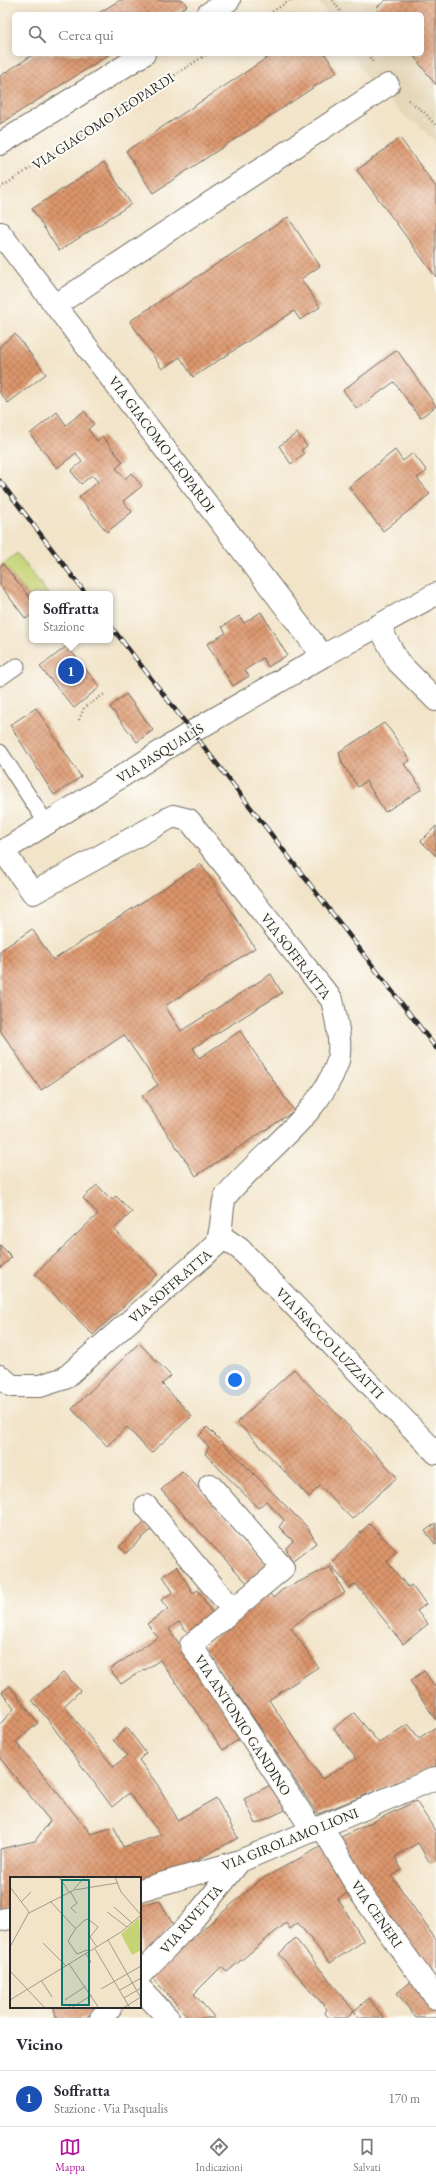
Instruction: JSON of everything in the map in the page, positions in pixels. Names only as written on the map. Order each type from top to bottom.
[{"type":"street","points":[[211,12],[229,0]]},
{"type":"street","points":[[0,144],[141,56]]},
{"type":"street","points":[[56,305],[388,85]]},
{"type":"street","name":"VIA GIACOMO LEOPARDI","points":[[0,233],[323,656]]},
{"type":"street","name":"VIA PASQUALIS","points":[[2,852],[192,732],[323,656],[436,594]]},
{"type":"street","points":[[379,626],[398,662],[436,700]]},
{"type":"street","name":"VIA SOFFRATTA","points":[[0,1376],[12,1386],[40,1386],[65,1378],[215,1246],[221,1236],[222,1208],[225,1197],[321,1096],[337,1063],[339,1030],[332,1000],[189,820],[173,816],[33,894],[2,852]]},
{"type":"street","name":"VIA ISACCO LUZZATTI","points":[[221,1236],[240,1249],[436,1453]]},
{"type":"street","name":"VIA ANTONIO GANDINO","points":[[210,1485],[283,1568],[190,1645],[318,1829]]},
{"type":"street","points":[[146,1506],[233,1610]]},
{"type":"street","name":"VIA GIROLAMO LIONI","points":[[141,1890],[240,1861],[436,1778]]},
{"type":"street","name":"VIA CENERI","points":[[318,1829],[360,1892],[436,1998]]},
{"type":"street","name":"VIA RIVETTA","points":[[141,1974],[192,1921],[240,1861]]},
{"type":"street","points":[[0,1920],[10,1918]]},
{"type":"street","points":[[141,1989],[168,2018]]},
{"type":"street","points":[[101,2018],[110,2008]]},
{"type":"lane","points":[[0,678],[18,666]]},
{"type":"lane","points":[[0,752],[47,824]]},
{"type":"path","points":[[272,12],[290,0]]},
{"type":"path","points":[[333,0],[341,12]]},
{"type":"path","name":"VIA GIACOMO LEOPARDI","points":[[0,188],[204,56]]},
{"type":"path","points":[[79,720],[84,708],[106,693]]},
{"type":"shaded area","points":[[318,0],[436,0],[436,143],[418,124],[408,119],[369,81],[353,56],[424,56],[424,12],[326,12]]},
{"type":"green space","points":[[17,553],[46,591],[29,591],[29,596],[3,564]]},
{"type":"building","points":[[120,0],[183,0],[187,6],[176,12],[100,12]]},
{"type":"building","points":[[386,0],[436,0],[436,85],[414,56],[424,56],[424,12],[379,12],[376,8]]},
{"type":"building","points":[[31,56],[107,56],[0,124],[0,76]]},
{"type":"building","points":[[270,56],[326,56],[337,72],[153,193],[126,151]]},
{"type":"building","points":[[400,138],[436,187],[436,277],[357,170]]},
{"type":"building","points":[[104,162],[131,204],[59,251],[32,209]]},
{"type":"building","points":[[288,217],[320,266],[301,279],[320,307],[300,320],[294,311],[193,377],[180,357],[162,369],[130,321]]},
{"type":"building","points":[[15,334],[46,374],[8,403],[0,393],[0,346]]},
{"type":"building","points":[[397,350],[436,406],[420,418],[394,382],[357,409],[343,390]]},
{"type":"building","points":[[84,411],[94,424],[88,429],[97,441],[102,436],[123,462],[116,468],[125,479],[131,473],[142,486],[123,501],[132,512],[107,532],[79,497],[98,482],[92,475],[81,484],[71,471],[82,462],[76,453],[57,468],[30,434],[57,412],[66,425]]},
{"type":"building","points":[[297,433],[307,446],[301,450],[304,454],[291,464],[279,446]]},
{"type":"building","points":[[395,450],[403,461],[413,453],[427,471],[417,478],[430,494],[383,531],[349,487]]},
{"type":"building","points":[[3,564],[29,596],[29,616],[26,619],[0,585],[0,566]]},
{"type":"building","points":[[261,612],[287,655],[268,667],[263,658],[245,670],[249,676],[233,686],[207,644],[226,633],[222,627],[239,616],[244,623]]},
{"type":"building","points":[[67,646],[100,687],[74,708],[40,667]]},
{"type":"building","points":[[126,694],[153,730],[137,742],[110,707]]},
{"type":"building","points":[[36,708],[81,777],[54,795],[10,725]]},
{"type":"building","points":[[384,723],[391,731],[410,761],[404,764],[422,789],[385,812],[366,781],[358,787],[342,763],[339,752]]},
{"type":"building","points":[[436,826],[436,856],[421,841]]},
{"type":"building","points":[[201,864],[255,948],[165,1006],[181,1031],[271,974],[282,993],[193,1048],[199,1058],[240,1031],[294,1111],[196,1176],[142,1096],[158,1085],[124,1035],[41,1090],[0,1030],[0,951],[32,929],[53,960]]},
{"type":"building","points":[[97,1185],[112,1200],[116,1196],[132,1212],[114,1229],[157,1274],[93,1335],[35,1274],[98,1214],[83,1198]]},
{"type":"building","points":[[0,1245],[12,1257],[0,1268]]},
{"type":"building","points":[[139,1343],[171,1376],[162,1384],[192,1416],[151,1453],[127,1427],[107,1446],[72,1409]]},
{"type":"building","points":[[294,1369],[397,1477],[352,1519],[320,1486],[309,1497],[237,1422]]},
{"type":"building","points":[[207,1427],[308,1528],[316,1543],[292,1562],[286,1548],[293,1541],[279,1527],[284,1520],[266,1501],[258,1508],[205,1454],[209,1447],[199,1436]]},
{"type":"building","points":[[182,1471],[232,1523],[268,1566],[248,1584],[161,1490]]},
{"type":"building","points":[[145,1522],[152,1529],[126,1553],[119,1547]]},
{"type":"building","points":[[436,1523],[436,1545],[425,1531]]},
{"type":"building","points":[[369,1524],[397,1551],[387,1562],[408,1587],[411,1585],[426,1604],[417,1611],[428,1624],[403,1644],[356,1584],[350,1588],[330,1564]]},
{"type":"building","points":[[177,1566],[193,1593],[198,1590],[214,1616],[191,1636],[179,1622],[169,1629],[243,1736],[223,1750],[160,1660],[121,1684],[110,1669],[158,1637],[147,1624],[168,1609],[161,1600],[173,1592],[163,1576]]},
{"type":"building","points":[[330,1567],[345,1593],[312,1611],[291,1628],[318,1667],[269,1700],[322,1779],[356,1759],[334,1728],[354,1713],[379,1743],[408,1724],[419,1738],[436,1727],[436,1767],[318,1814],[205,1646],[267,1590],[273,1598],[282,1590]]},
{"type":"building","points":[[424,1671],[436,1688],[436,1720],[410,1681]]},
{"type":"building","points":[[64,1672],[80,1691],[64,1706],[114,1767],[127,1755],[113,1740],[127,1728],[146,1753],[139,1760],[157,1784],[178,1820],[216,1798],[238,1838],[180,1869],[141,1880],[141,1877],[10,1877],[10,1908],[0,1910],[0,1849],[35,1841],[50,1821],[0,1758],[0,1724],[14,1709],[2,1692],[10,1686],[38,1723],[16,1742],[91,1834],[114,1827],[123,1847],[161,1835],[129,1793],[112,1807],[32,1700]]},
{"type":"building","points":[[274,1783],[287,1809],[256,1824],[244,1799]]},
{"type":"building","points":[[416,1801],[436,1832],[436,1860],[430,1863],[418,1843],[395,1857],[402,1870],[392,1876],[436,1940],[436,1989],[337,1839]]},
{"type":"building","points":[[324,1845],[351,1891],[338,1899],[364,1941],[330,1963],[298,1923],[290,1929],[286,1923],[227,1972],[221,1967],[194,1994],[215,2018],[189,2018],[150,1975],[260,1880]]},
{"type":"building","points":[[159,1900],[173,1924],[141,1962],[141,1905]]},
{"type":"building","points":[[295,1938],[354,2011],[347,2018],[329,2018],[325,2013],[327,2009],[279,1954]]},
{"type":"building","points":[[412,1981],[436,2011],[436,2018],[416,2018],[397,1993]]},
{"type":"building","points":[[369,1998],[384,2018],[359,2018],[354,2011]]},
{"type":"building","points":[[54,2008],[96,2008],[86,2018],[56,2018]]},
{"type":"railway","points":[[0,481],[84,591]]},
{"type":"railway","points":[[113,629],[436,1048]]},
{"type":"place","name":"Soffratta","points":[[71,671]]}]
